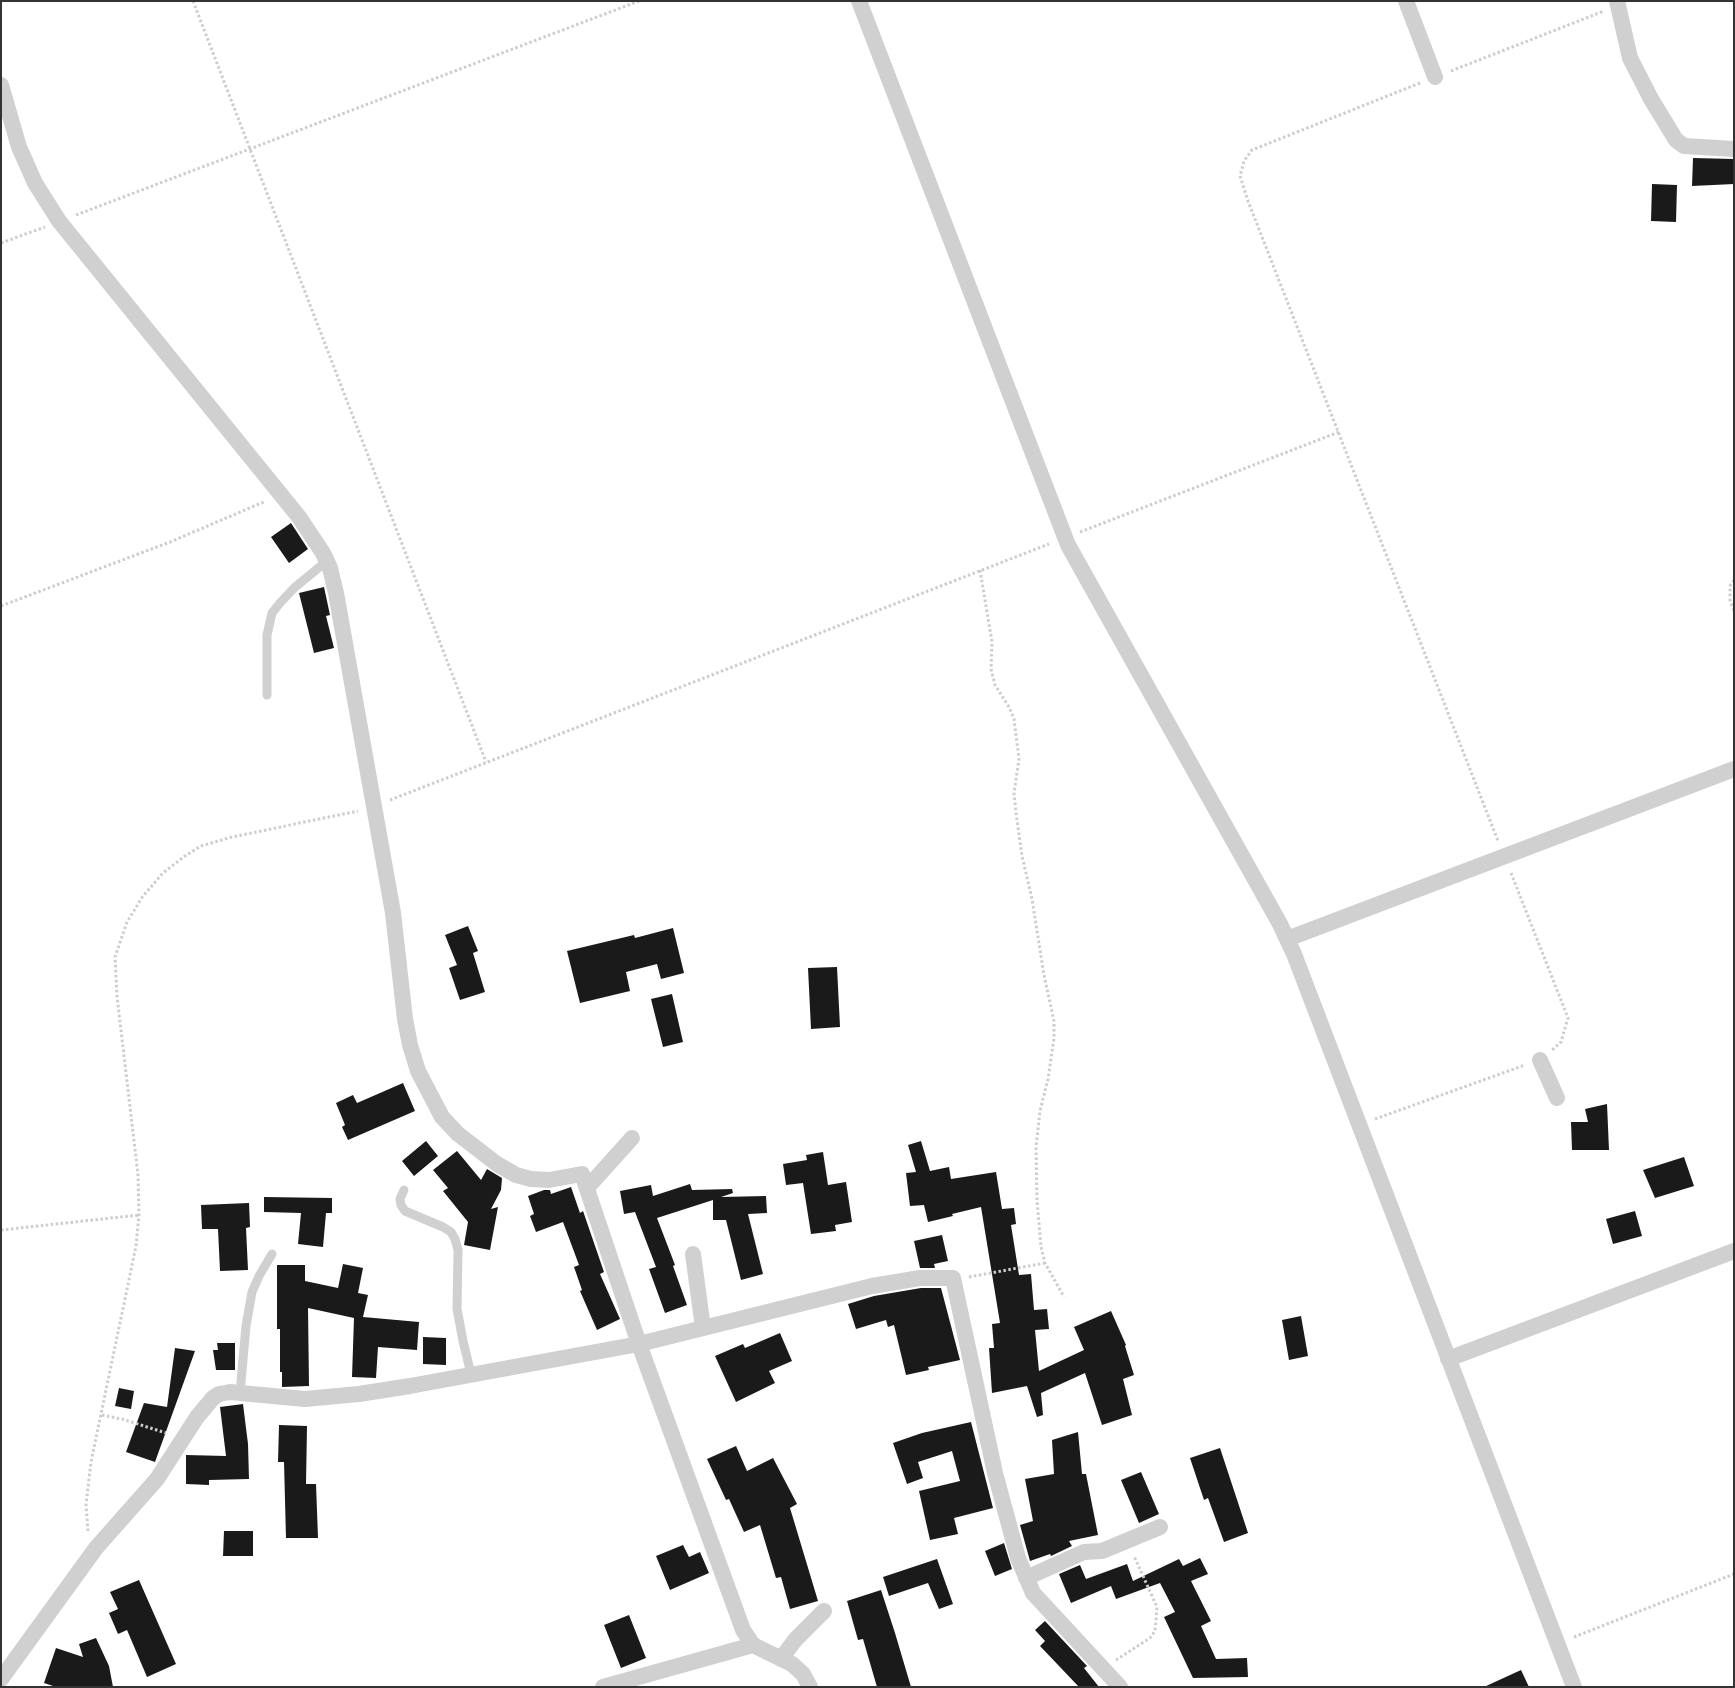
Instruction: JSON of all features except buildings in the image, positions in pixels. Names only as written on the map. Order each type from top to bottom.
[{"type":"street","points":[[859,1],[1065,537],[1287,939],[1574,1687]]},
{"type":"street","points":[[1406,1],[1435,77]]},
{"type":"street","points":[[1618,3],[1630,58],[1651,99],[1676,140],[1684,146],[1734,149]]},
{"type":"street","points":[[1,86],[19,147],[35,183],[59,221],[299,517],[327,561],[336,594],[393,913],[401,990],[410,1045],[418,1071],[442,1117],[458,1134],[491,1160],[516,1175],[531,1179],[549,1180],[582,1174],[639,1344],[743,1630],[753,1645],[792,1664],[803,1674],[810,1687]]},
{"type":"street","points":[[1287,939],[1734,769]]},
{"type":"street","points":[[1540,1060],[1557,1098]]},
{"type":"street","points":[[587,1188],[632,1138]]},
{"type":"street","points":[[1448,1359],[1734,1252]]},
{"type":"street","points":[[693,1254],[703,1328]]},
{"type":"street","points":[[1,1680],[96,1548],[157,1479],[183,1437],[213,1398],[219,1394],[230,1392],[305,1399],[401,1388],[639,1344],[872,1286],[920,1278],[953,1278],[996,1473],[1018,1558],[1026,1578],[1033,1593],[1120,1687]]},
{"type":"street","points":[[1026,1578],[1084,1552],[1102,1551],[1160,1527]]},
{"type":"street","points":[[781,1659],[795,1640],[824,1611]]},
{"type":"street","points":[[603,1687],[753,1645]]},
{"type":"lane","points":[[267,695],[268,635],[272,614],[294,588],[327,561]]},
{"type":"lane","points":[[404,1190],[400,1199],[405,1211],[451,1232],[455,1239],[458,1250],[457,1309],[462,1341],[471,1374]]},
{"type":"lane","points":[[240,1393],[246,1326],[252,1292],[272,1254]]},
{"type":"path","points":[[193,1],[486,762]]},
{"type":"path","points":[[1,243],[639,1]]},
{"type":"path","points":[[1359,1124],[1540,1060],[1562,1042],[1568,1018],[1248,201],[1240,176],[1244,161],[1252,150],[1618,3]]},
{"type":"path","points":[[96,1548],[88,1535],[86,1505],[91,1462],[136,1246],[139,1215],[138,1174],[115,958],[127,922],[142,896],[163,873],[201,846],[232,837],[374,806],[1338,432]]},
{"type":"path","points":[[1,606],[170,542],[280,495]]},
{"type":"path","points":[[980,570],[992,642],[991,669],[995,685],[1014,719],[1019,759],[1014,793],[1016,812],[1022,856],[1032,899],[1044,975],[1054,1021],[1053,1046],[1048,1079],[1040,1111],[1036,1147],[1037,1200],[1041,1247],[1045,1263],[1064,1297]]},
{"type":"path","points":[[1734,580],[1730,586],[1730,600],[1734,611]]},
{"type":"path","points":[[1,1230],[139,1215]]},
{"type":"path","points":[[953,1280],[1045,1263]]},
{"type":"path","points":[[102,1415],[122,1418],[156,1431],[183,1437]]},
{"type":"path","points":[[1103,1668],[1150,1638],[1155,1631],[1157,1607],[1128,1541]]},
{"type":"path","points":[[1557,1643],[1734,1574]]}]
